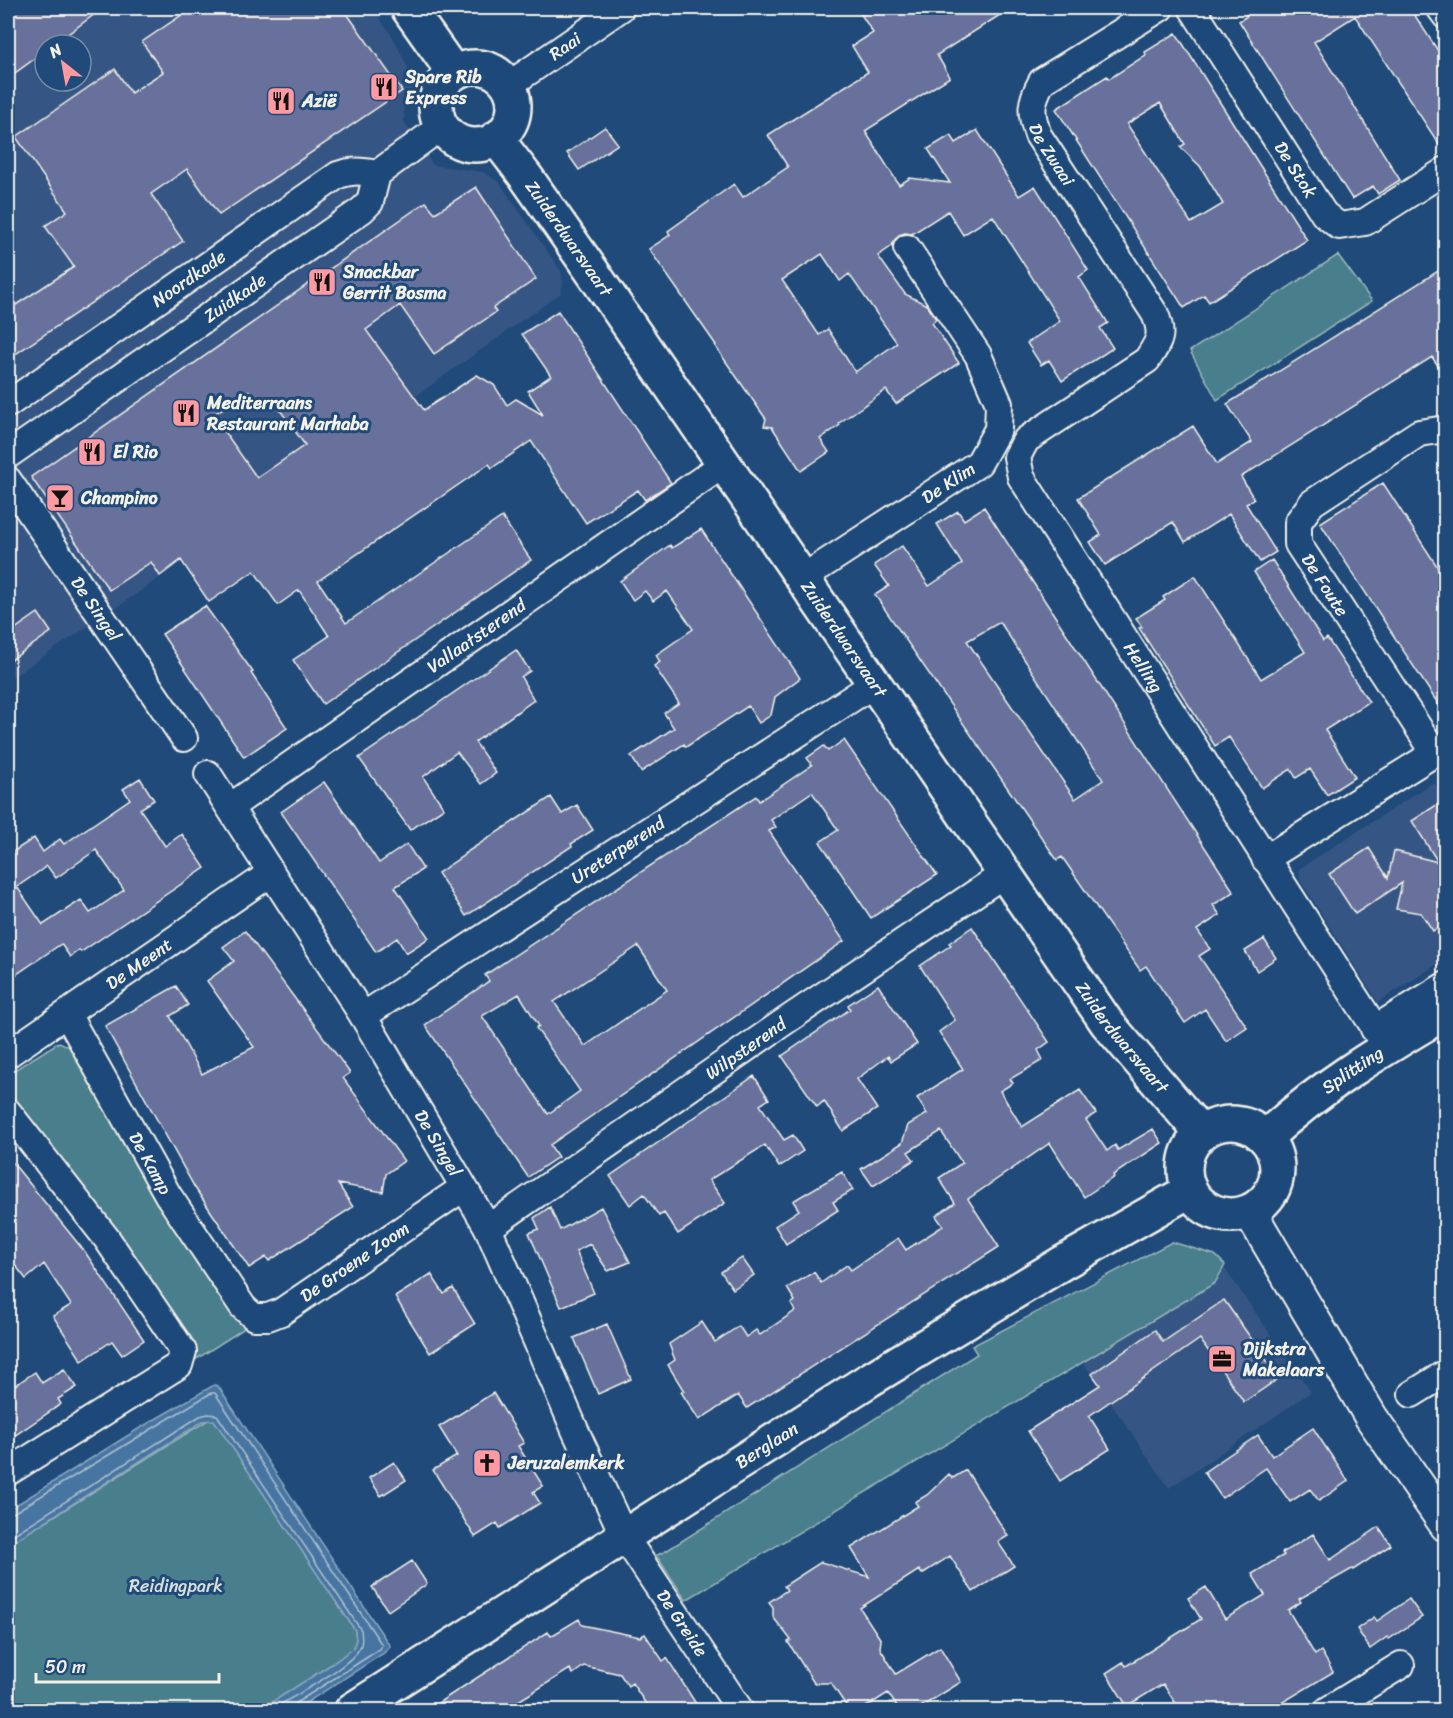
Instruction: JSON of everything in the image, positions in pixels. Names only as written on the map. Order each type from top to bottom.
[{"type":"main road","points":[[408,8],[454,73]]},
{"type":"main road","points":[[471,67],[490,69],[508,85],[513,97],[514,108],[505,130],[496,138],[479,144],[461,142],[450,136],[442,126],[436,103],[445,81],[454,73],[471,67]]},
{"type":"main road","name":"Zuiderdwarsvaart","points":[[496,138],[526,177],[1107,1023],[1201,1133]]},
{"type":"main road","name":"Splitting","points":[[1265,1138],[1291,1114],[1344,1074],[1380,1038],[1446,1012]]},
{"type":"main road","points":[[1234,1123],[1251,1128],[1265,1138],[1275,1153],[1278,1170],[1274,1187],[1264,1202],[1250,1212],[1233,1216],[1215,1214],[1200,1205],[1189,1191],[1184,1176],[1185,1160],[1190,1146],[1201,1133],[1216,1125],[1234,1123]]},
{"type":"main road","name":"Berglaan","points":[[352,1710],[869,1380],[1056,1267],[1189,1191]]},
{"type":"street","name":"Raai","points":[[508,85],[621,8]]},
{"type":"street","name":"De Zwaai","points":[[1021,477],[1017,457],[1026,440],[1147,360],[1158,343],[1161,328],[1155,314],[1038,135],[1031,116],[1035,95],[1042,81],[1160,8]]},
{"type":"street","name":"De Stok","points":[[1192,8],[1324,214],[1339,226],[1365,222],[1446,170]]},
{"type":"street","points":[[1440,8],[1446,16]]},
{"type":"street","points":[[377,174],[442,126]]},
{"type":"street","name":"Noordkade","points":[[8,404],[338,175],[350,171],[377,174]]},
{"type":"street","name":"Zuidkade","points":[[8,455],[363,210],[370,202],[377,174]]},
{"type":"street","name":"De Klim","points":[[801,579],[980,463],[998,429],[999,404],[978,355],[907,248]]},
{"type":"street","name":"De Foute","points":[[1440,750],[1298,544],[1298,522],[1312,503],[1419,433],[1446,429]]},
{"type":"street","name":"Vallaatsterend","points":[[230,807],[724,464]]},
{"type":"street","name":"Helling","points":[[1021,477],[1380,1038]]},
{"type":"street","name":"De Singel","points":[[8,480],[184,738]]},
{"type":"street","name":"Ureterperend","points":[[363,1016],[874,684]]},
{"type":"street","points":[[1265,860],[1440,750]]},
{"type":"street","name":"De Singel","points":[[208,774],[363,1016],[488,1228],[575,1430],[624,1536]]},
{"type":"street","name":"De Meent","points":[[8,1054],[271,873]]},
{"type":"street","name":"Wilpsterend","points":[[488,1228],[1004,874]]},
{"type":"street","name":"Splitting","points":[[1380,1038],[1446,985]]},
{"type":"street","name":"De Kamp","points":[[67,1014],[168,1195],[243,1307]]},
{"type":"street","points":[[8,1112],[107,1239],[183,1351],[179,1365],[8,1472]]},
{"type":"street","name":"De Groene Zoom","points":[[243,1307],[254,1317],[268,1317],[281,1312],[463,1188]]},
{"type":"street","points":[[1250,1212],[1371,1418],[1446,1526]]},
{"type":"street","points":[[1412,1394],[1446,1373]]},
{"type":"street","name":"De Greide","points":[[624,1536],[740,1710]]},
{"type":"street","points":[[1328,1710],[1401,1665]]},
{"type":"shaded area","points":[[8,8],[372,8],[393,37],[415,83],[404,107],[404,122],[433,165],[483,172],[499,182],[561,271],[563,283],[561,293],[132,597],[8,680]]},
{"type":"shaded area","points":[[1434,782],[1445,800],[1445,959],[1378,1002],[1300,880],[1299,869]]},
{"type":"shaded area","points":[[1220,1262],[1311,1392],[1169,1488],[1076,1352]]},
{"type":"green space","points":[[1338,255],[1372,301],[1217,400],[1190,351]]},
{"type":"green space","points":[[59,1042],[68,1046],[74,1042],[248,1326],[195,1360],[192,1348],[8,1102],[8,1074]]},
{"type":"green space","points":[[1172,1242],[1215,1255],[1225,1265],[1215,1283],[686,1600],[658,1558],[653,1557],[666,1551],[977,1354],[972,1346]]},
{"type":"green space","name":"Reidingpark","points":[[208,1420],[214,1420],[355,1630],[356,1640],[353,1648],[260,1710],[8,1710],[8,1545]]},
{"type":"water","points":[[214,1385],[218,1386],[390,1646],[384,1653],[295,1710],[260,1710],[353,1648],[356,1640],[355,1630],[214,1420],[203,1421],[8,1545],[8,1510]]},
{"type":"building","points":[[8,8],[103,8],[69,33],[33,33],[33,60],[8,78]]},
{"type":"building","points":[[192,8],[343,8],[402,91],[219,215],[187,169],[151,194],[183,241],[8,359],[8,310],[74,267],[45,226],[67,211],[16,137],[80,93],[93,93],[93,84],[115,69],[131,93],[163,72],[142,42]]},
{"type":"building","points":[[857,8],[1011,8],[937,55],[950,77],[865,131],[899,185],[910,178],[950,183],[928,149],[951,135],[956,143],[977,130],[1019,196],[1035,186],[1088,270],[1079,277],[1108,323],[1100,328],[1113,348],[1062,381],[1049,360],[1041,365],[1027,343],[1060,321],[993,216],[963,235],[948,211],[912,234],[899,235],[892,246],[878,256],[905,294],[927,305],[936,319],[932,323],[959,363],[896,404],[886,390],[820,439],[829,452],[801,471],[772,427],[764,426],[766,419],[649,249],[670,235],[668,231],[734,184],[743,197],[788,167],[768,135],[868,72],[852,46],[873,33]],"holes":[[[822,254],[840,281],[849,274],[897,343],[855,372],[828,329],[819,335],[782,280]]]},
{"type":"building","points":[[1242,8],[1410,8],[1446,63],[1446,155],[1355,16],[1314,42],[1400,180],[1378,194],[1373,186],[1352,199],[1239,21],[1247,16]]},
{"type":"building","points":[[1176,33],[1307,240],[1209,302],[1204,295],[1184,308],[1056,109],[1107,76],[1109,79],[1146,55],[1145,52]],"holes":[[[1160,103],[1185,144],[1180,147],[1200,166],[1223,204],[1191,223],[1127,124]]]},
{"type":"building","points":[[605,127],[618,144],[579,170],[567,153]]},
{"type":"building","points":[[476,187],[536,279],[493,308],[496,312],[434,354],[400,305],[366,330],[424,410],[477,375],[494,385],[507,405],[516,399],[543,415],[528,391],[551,376],[522,334],[558,311],[671,483],[645,500],[638,490],[586,523],[531,441],[492,468],[489,464],[318,581],[346,623],[502,517],[531,560],[323,704],[293,660],[329,636],[299,590],[278,605],[254,571],[209,602],[181,560],[160,576],[151,562],[109,590],[31,477],[426,202],[435,213]],"holes":[[[249,391],[259,404],[270,396],[305,445],[257,478],[213,415]]]},
{"type":"building","points":[[1446,266],[1446,377],[1432,357],[1241,477],[1254,499],[1246,504],[1276,552],[1260,562],[1229,514],[1185,542],[1173,522],[1105,565],[1090,542],[1101,535],[1078,498],[1193,426],[1217,464],[1252,442],[1227,404]]},
{"type":"building","points":[[1383,483],[1446,580],[1446,716],[1320,523]]},
{"type":"building","points":[[984,507],[1234,892],[1213,905],[1220,915],[1197,930],[1210,949],[1199,956],[1247,1027],[1226,1041],[1205,1009],[1185,1023],[1146,966],[1140,970],[1062,857],[1057,860],[875,595],[889,586],[874,565],[902,546],[929,586],[962,564],[937,524],[958,511],[964,520]],"holes":[[[1000,622],[1103,780],[1075,799],[967,641]]]},
{"type":"building","points":[[701,529],[800,678],[775,697],[771,715],[759,723],[748,706],[686,747],[684,744],[641,772],[631,756],[674,728],[664,713],[679,703],[654,666],[660,662],[656,655],[693,629],[667,591],[653,601],[645,591],[633,600],[620,581],[670,545],[672,548]]},
{"type":"building","points":[[1272,560],[1323,641],[1327,638],[1369,702],[1325,730],[1355,777],[1327,795],[1310,769],[1296,778],[1291,769],[1262,788],[1229,737],[1215,746],[1139,628],[1142,627],[1136,618],[1165,600],[1163,597],[1195,576],[1261,679],[1305,652],[1254,572]]},
{"type":"building","points":[[205,606],[253,672],[251,673],[287,728],[244,757],[162,634]]},
{"type":"building","points":[[38,613],[51,632],[8,662],[8,634]]},
{"type":"building","points":[[516,650],[530,671],[521,677],[534,700],[475,742],[496,773],[481,784],[457,752],[423,777],[444,808],[410,830],[359,758]]},
{"type":"building","points":[[844,740],[937,875],[871,918],[820,842],[838,830],[812,792],[771,820],[776,827],[769,831],[844,941],[550,1145],[558,1157],[528,1177],[425,1025],[489,981],[485,975],[756,796],[759,801],[812,765],[807,758],[824,746],[828,751]],"holes":[[[638,946],[667,990],[585,1046],[554,1002]],[[519,994],[539,1026],[536,1028],[580,1091],[548,1114],[482,1016]]]},
{"type":"building","points":[[140,778],[154,800],[140,809],[165,846],[182,834],[205,868],[81,952],[79,950],[70,957],[61,944],[8,980],[8,855],[34,838],[43,852],[60,839],[64,844],[130,799],[123,789]],"holes":[[[96,850],[124,890],[90,913],[81,900],[43,925],[17,887],[47,866],[56,878]]]},
{"type":"building","points":[[324,782],[379,863],[407,844],[423,869],[395,887],[429,938],[406,953],[397,938],[376,952],[281,812]]},
{"type":"building","points":[[551,797],[562,814],[577,805],[593,830],[466,916],[438,873]]},
{"type":"building","points":[[1438,804],[1446,816],[1446,923],[1433,931],[1421,913],[1396,909],[1402,883],[1355,914],[1329,874],[1369,848],[1388,878],[1394,851],[1438,862],[1412,821]]},
{"type":"building","points":[[972,927],[1049,1042],[1038,1050],[1043,1060],[1010,1079],[1013,1083],[1000,1091],[1022,1127],[1080,1090],[1096,1113],[1086,1120],[1107,1151],[1115,1145],[1118,1150],[1153,1129],[1162,1143],[1084,1197],[1050,1143],[968,1199],[999,1247],[747,1408],[738,1395],[699,1420],[681,1392],[684,1391],[668,1365],[675,1360],[669,1344],[702,1322],[715,1342],[739,1326],[746,1337],[756,1330],[760,1335],[795,1311],[791,1304],[795,1301],[787,1288],[814,1272],[821,1283],[847,1265],[851,1270],[898,1238],[906,1250],[943,1226],[936,1216],[955,1203],[939,1178],[962,1163],[941,1131],[908,1152],[914,1160],[873,1186],[861,1169],[902,1143],[908,1125],[927,1114],[917,1098],[963,1069],[939,1032],[955,1020],[920,966],[951,945],[949,943]]},
{"type":"building","points":[[245,931],[350,1073],[343,1078],[404,1161],[386,1174],[383,1192],[338,1184],[353,1207],[269,1261],[266,1257],[249,1268],[195,1188],[105,1026],[176,986],[188,1005],[170,1016],[202,1074],[254,1047],[207,981],[234,961],[223,947]]},
{"type":"building","points":[[1264,939],[1276,958],[1257,971],[1245,951]]},
{"type":"building","points":[[878,985],[917,1044],[891,1061],[888,1056],[857,1079],[877,1109],[843,1131],[824,1101],[817,1107],[782,1056],[850,1009],[848,1005]]},
{"type":"building","points":[[754,1076],[769,1099],[760,1105],[784,1140],[793,1135],[803,1151],[779,1167],[765,1145],[709,1180],[725,1203],[678,1234],[664,1213],[659,1216],[644,1194],[630,1205],[610,1176]]},
{"type":"building","points":[[8,1157],[85,1252],[144,1340],[122,1355],[112,1341],[82,1361],[53,1316],[71,1305],[44,1264],[26,1279],[8,1256]]},
{"type":"building","points":[[842,1172],[853,1190],[833,1202],[838,1210],[786,1244],[775,1226],[799,1210],[793,1201]]},
{"type":"building","points":[[550,1207],[560,1230],[601,1207],[630,1262],[608,1271],[590,1244],[576,1251],[594,1293],[561,1307],[529,1233],[539,1229],[534,1218]]},
{"type":"building","points":[[742,1258],[754,1275],[733,1289],[721,1272]]},
{"type":"building","points":[[431,1274],[444,1294],[453,1288],[475,1324],[430,1353],[395,1297]]},
{"type":"building","points":[[1224,1300],[1279,1378],[1244,1402],[1200,1339],[1089,1416],[1110,1449],[1060,1481],[1028,1431],[1100,1385],[1092,1374],[1155,1330],[1163,1342]]},
{"type":"building","points":[[607,1324],[631,1379],[598,1394],[574,1338]]},
{"type":"building","points":[[64,1369],[77,1387],[58,1399],[61,1404],[8,1440],[8,1390],[35,1372],[42,1383]]},
{"type":"building","name":"Jeruzalemkerk","points":[[493,1393],[524,1443],[518,1446],[543,1486],[533,1492],[540,1503],[500,1528],[497,1523],[475,1537],[433,1470],[457,1456],[439,1427]]},
{"type":"building","points":[[1313,1428],[1348,1481],[1319,1501],[1310,1489],[1290,1502],[1266,1468],[1222,1498],[1204,1472],[1258,1435],[1272,1456]]},
{"type":"building","points":[[394,1462],[406,1480],[381,1496],[369,1478]]},
{"type":"building","points":[[966,1470],[1008,1536],[998,1542],[1014,1566],[973,1592],[950,1556],[922,1574],[919,1570],[860,1608],[881,1640],[880,1648],[896,1674],[940,1647],[961,1682],[916,1710],[899,1710],[888,1693],[861,1710],[849,1710],[831,1683],[814,1683],[788,1642],[791,1640],[773,1617],[773,1607],[769,1602],[787,1590],[784,1586],[821,1562],[869,1577],[851,1548],[918,1506],[915,1502],[927,1495],[949,1474],[953,1478]]},
{"type":"building","points":[[1379,1527],[1391,1545],[1353,1570],[1299,1599],[1301,1602],[1288,1610],[1315,1655],[1321,1651],[1333,1672],[1270,1710],[1180,1710],[1163,1684],[1127,1706],[1106,1673],[1123,1662],[1126,1666],[1201,1619],[1188,1598],[1206,1587],[1225,1619],[1265,1595],[1252,1574],[1313,1534],[1330,1560]]},
{"type":"building","points":[[412,1561],[427,1584],[388,1611],[372,1587]]},
{"type":"building","points":[[1409,1599],[1422,1617],[1370,1649],[1357,1629],[1374,1617],[1377,1621]]},
{"type":"building","points":[[579,1619],[582,1625],[640,1637],[645,1634],[663,1661],[667,1658],[700,1710],[650,1710],[632,1683],[628,1686],[620,1674],[584,1666],[573,1674],[570,1669],[504,1710],[427,1710],[548,1632],[551,1636]]},
{"type":"place","name":"Spare Rib Express","points":[[384,87]]},
{"type":"place","name":"Azië","points":[[281,101]]},
{"type":"place","name":"Snackbar Gerrit Bosma","points":[[322,282]]},
{"type":"place","name":"Mediterraans Restaurant Marhaba","points":[[186,413]]},
{"type":"place","name":"El Rio","points":[[92,452]]},
{"type":"place","name":"Champino","points":[[60,498]]},
{"type":"place","name":"Dijkstra Makelaars","points":[[1222,1359]]},
{"type":"place","name":"Jeruzalemkerk","points":[[487,1463]]}]
